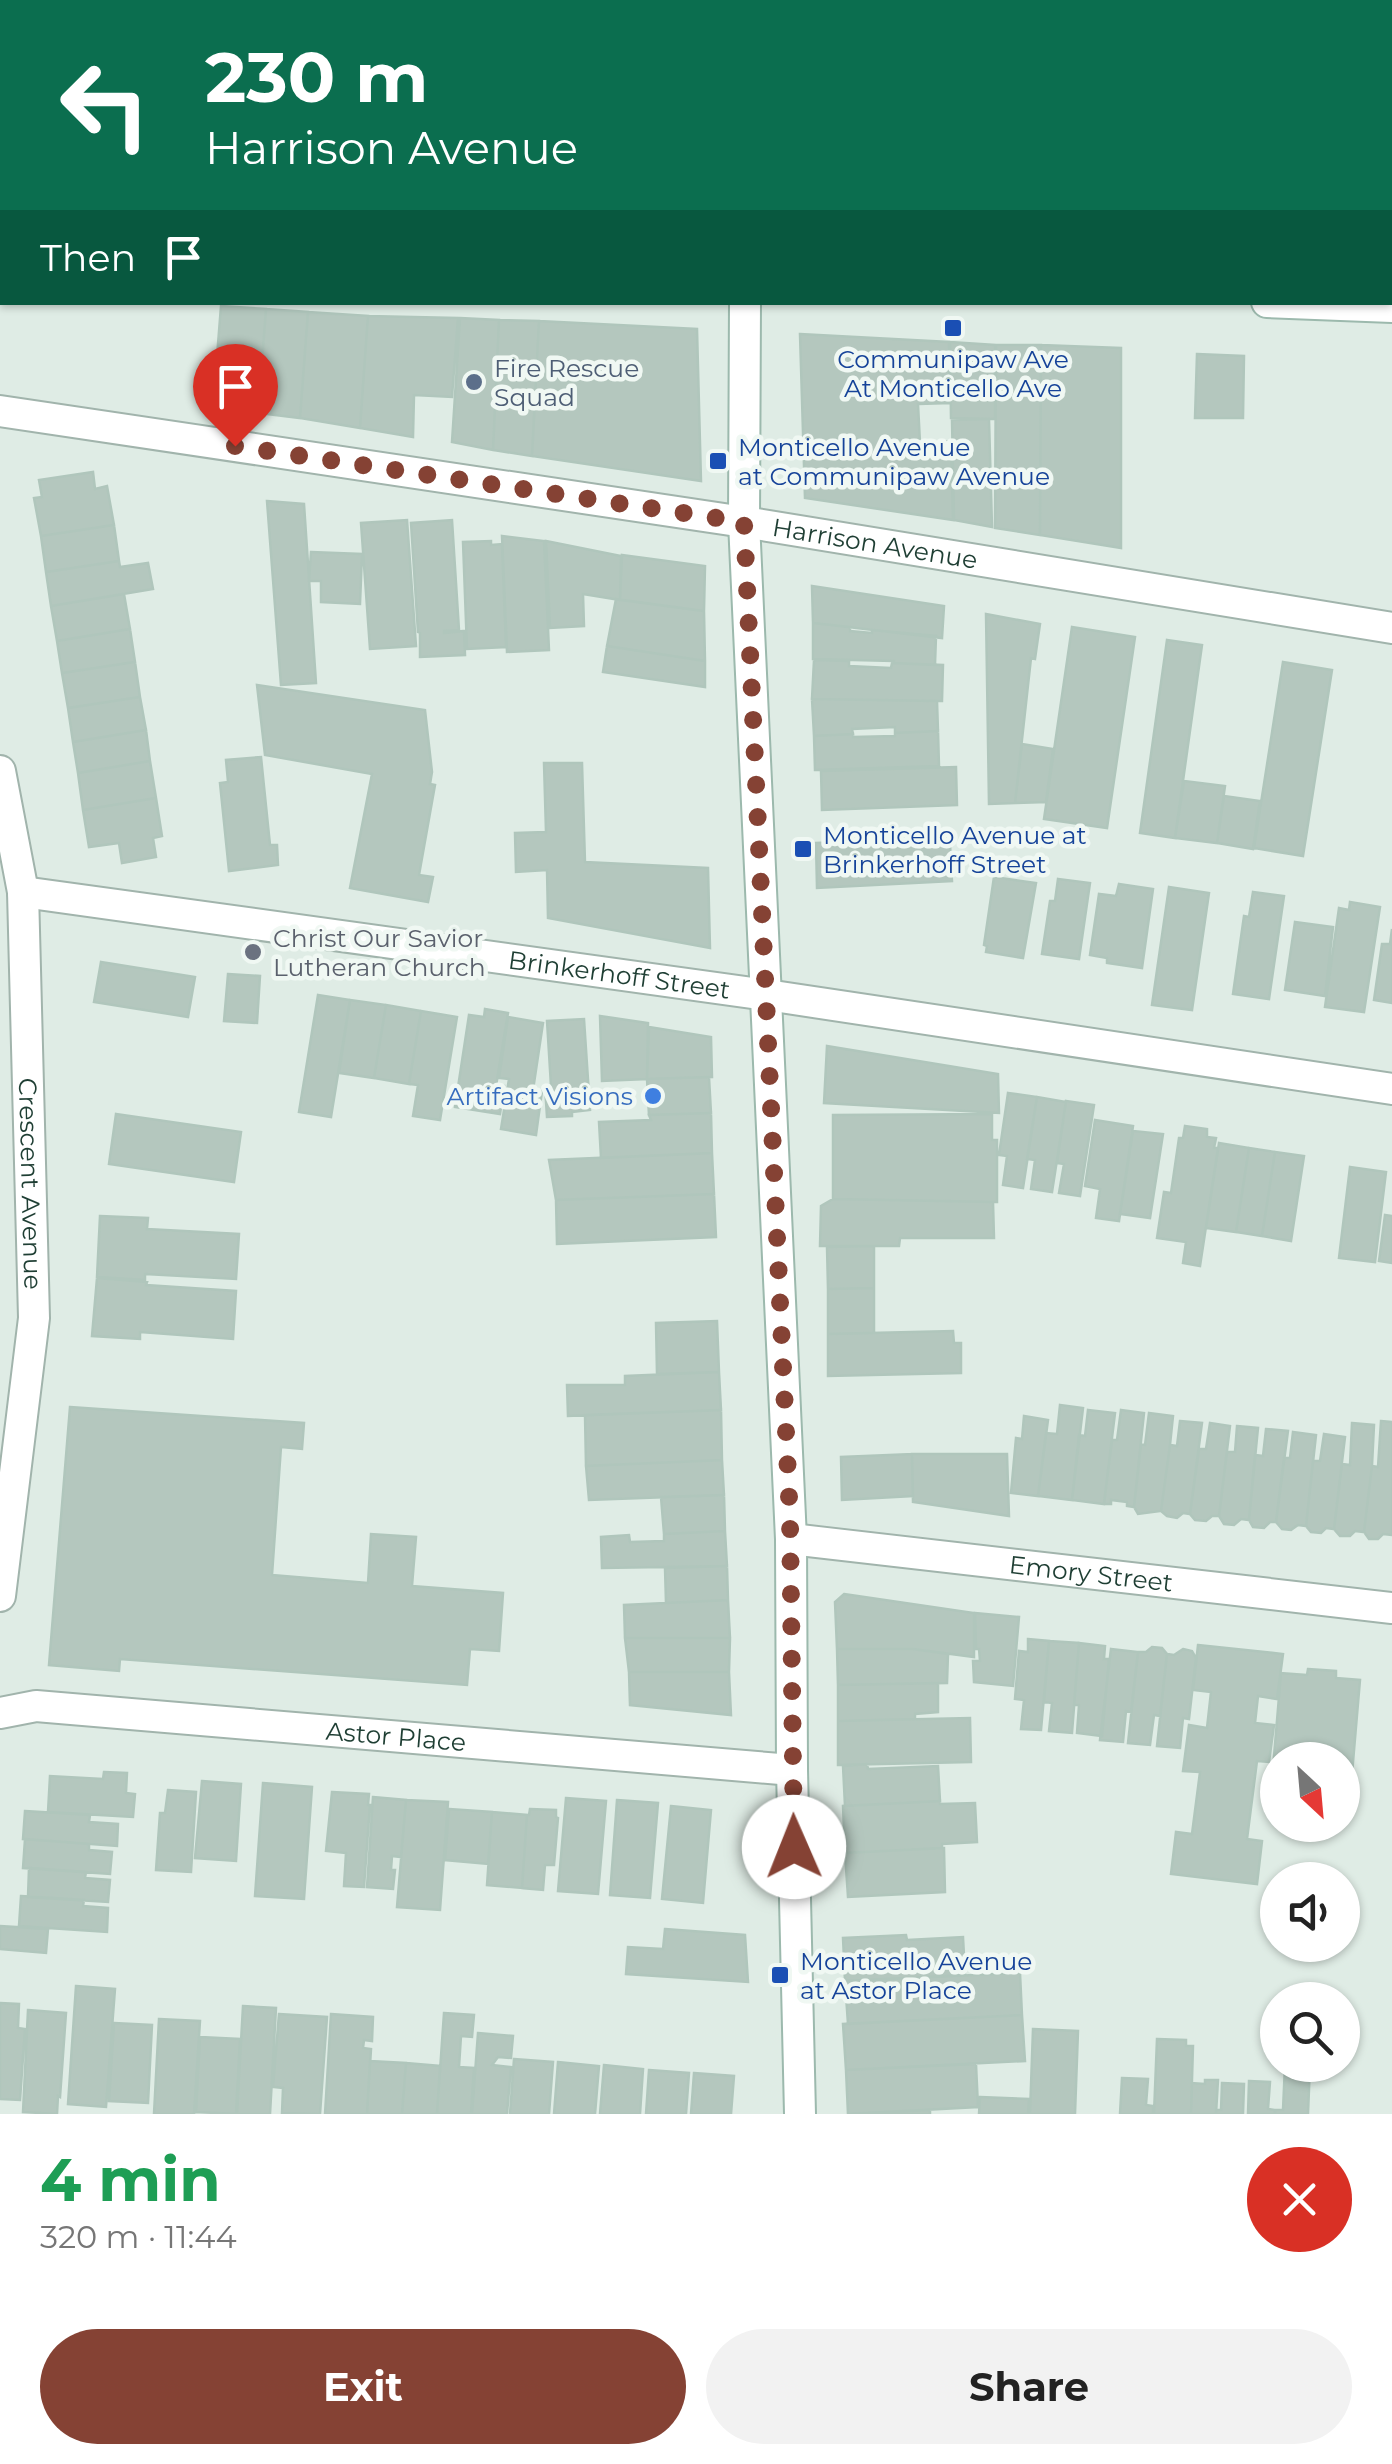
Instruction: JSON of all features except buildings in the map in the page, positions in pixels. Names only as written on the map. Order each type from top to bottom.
[{"type":"street","points":[[745,305],[744,522],[791,1538],[800,2114]]},
{"type":"street","points":[[1330,305],[1392,308]]},
{"type":"street","name":"Harrison Avenue","points":[[0,412],[744,522],[1392,628]]},
{"type":"street","name":"Crescent Avenue","points":[[0,772],[23,892],[34,1318],[8,1456],[0,1596]]},
{"type":"street","name":"Brinkerhoff Street","points":[[23,892],[767,995],[1392,1089]]},
{"type":"street","name":"Emory Street","points":[[791,1538],[1392,1608]]},
{"type":"street","name":"Astor Place","points":[[0,1713],[36,1706],[792,1770]]},
{"type":"place","name":"Communipaw Ave At Monticello Ave","points":[[953,328]]},
{"type":"place","name":"Fire Rescue Squad","points":[[474,382]]},
{"type":"place","name":"Monticello Avenue at Communipaw Avenue","points":[[718,461]]},
{"type":"place","name":"Monticello Avenue at Brinkerhoff Street","points":[[803,849]]},
{"type":"place","name":"Christ Our Savior Lutheran Church","points":[[253,952]]},
{"type":"place","name":"Artifact Visions","points":[[653,1096]]},
{"type":"place","name":"Monticello Avenue at Astor Place","points":[[780,1975]]},
{"type":"route","points":[[235,446],[744,522],[790,1518],[794,1847]]}]
